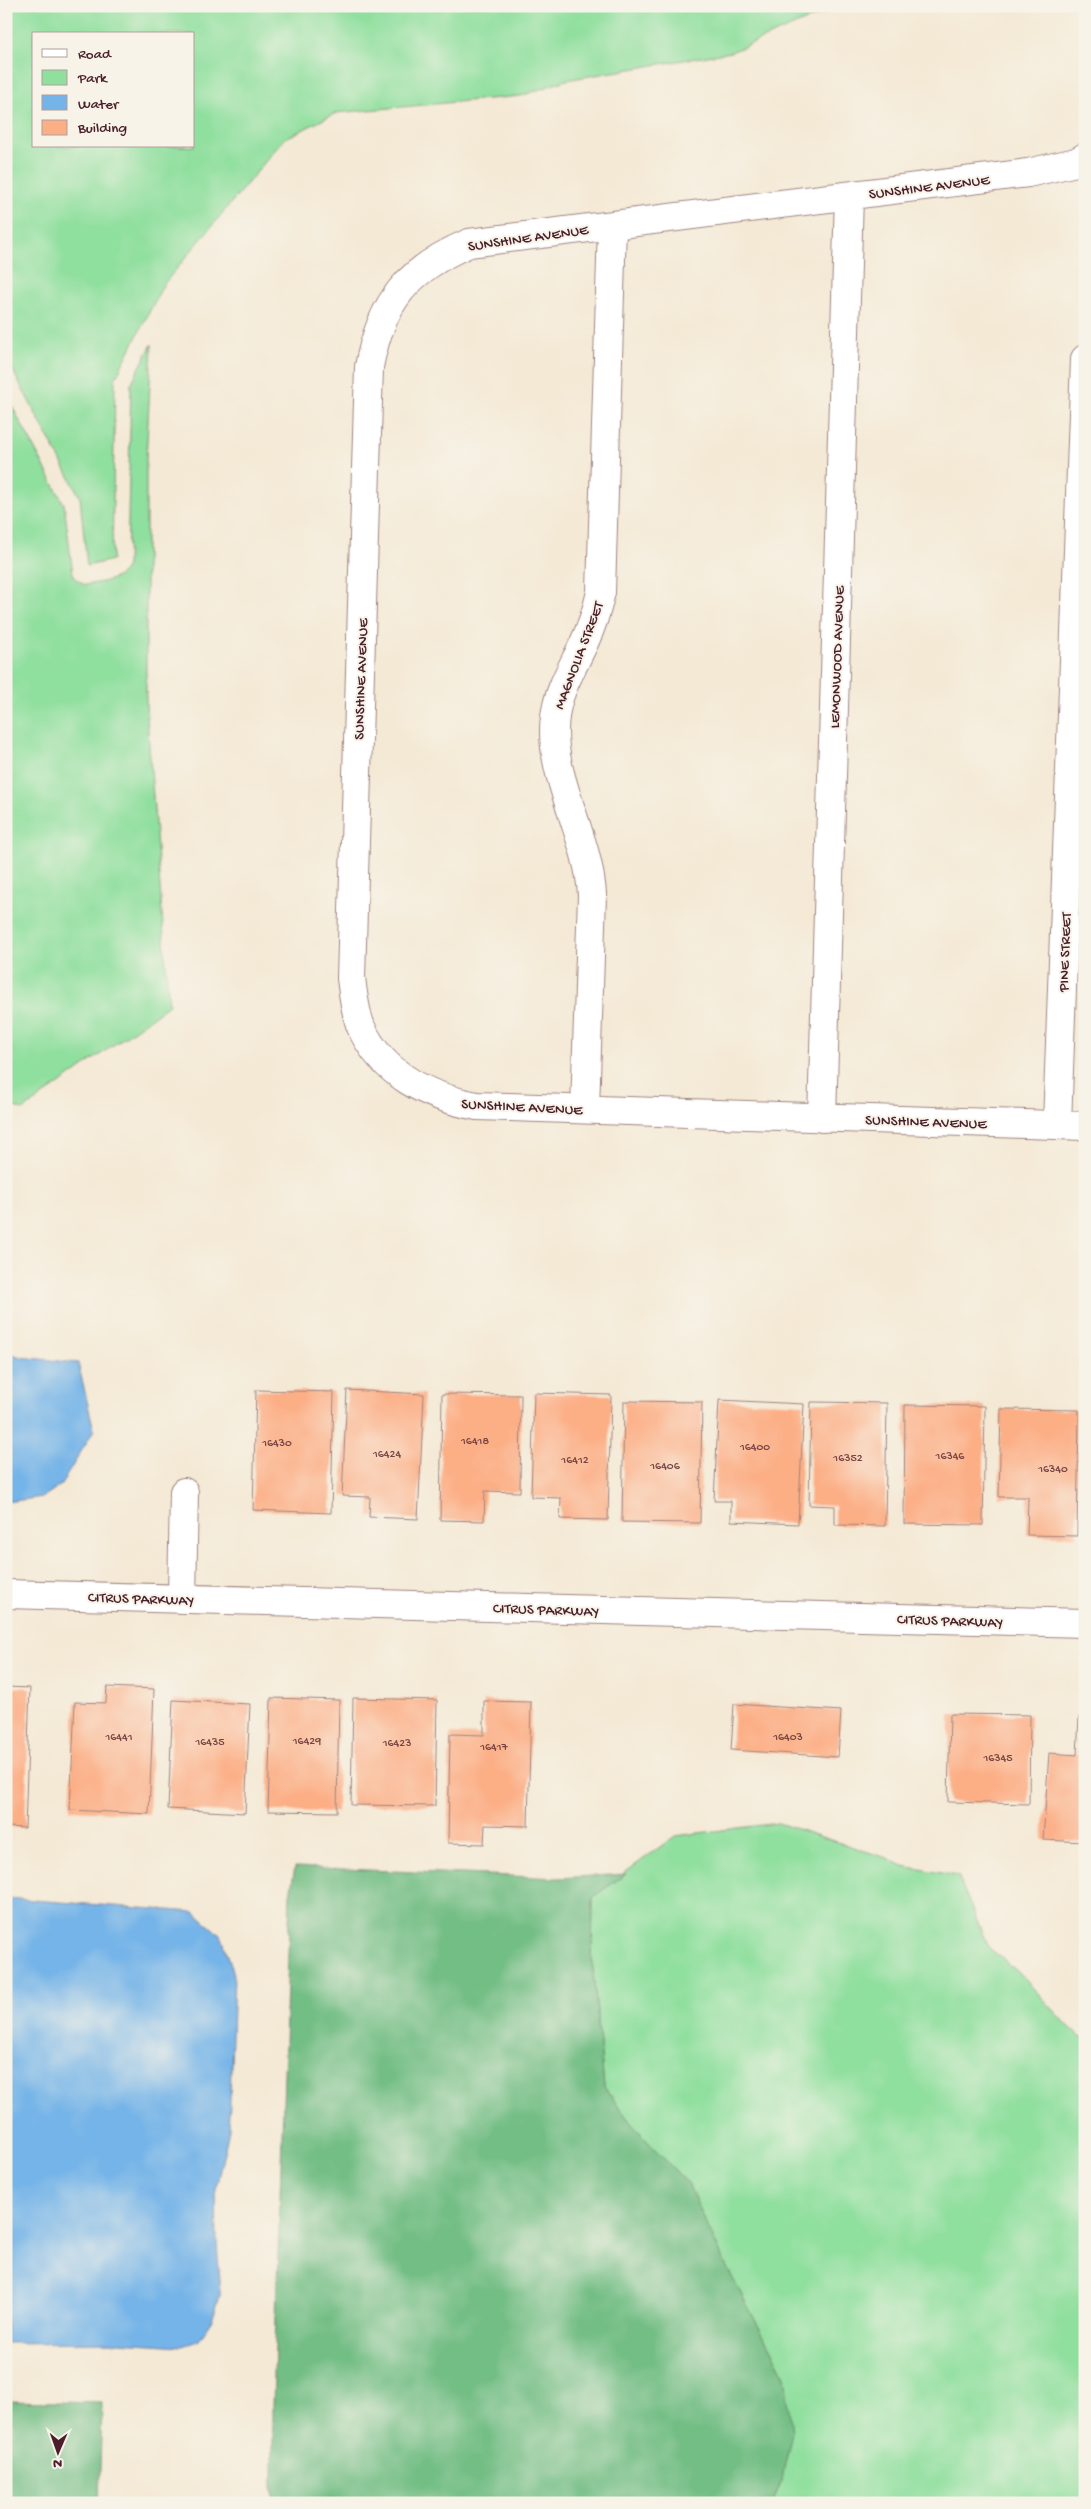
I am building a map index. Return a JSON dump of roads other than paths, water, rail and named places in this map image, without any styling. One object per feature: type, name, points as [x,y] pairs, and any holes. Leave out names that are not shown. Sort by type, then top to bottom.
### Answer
[{"type":"street","name":"SUNSHINE AVENUE","points":[[1082,166],[469,244],[444,254],[424,267],[394,297],[383,316],[374,341],[368,386],[351,978],[361,1026],[374,1049],[388,1066],[429,1093],[451,1101],[477,1106],[1085,1126]]},
{"type":"street","name":"LEMONWOOD AVENUE","points":[[822,1118],[849,196]]},
{"type":"street","name":"MAGNOLIA STREET","points":[[585,1109],[592,895],[591,871],[558,764],[554,718],[559,697],[595,618],[601,592],[612,226]]},
{"type":"street","name":"PINE STREET","points":[[1058,1125],[1080,609],[1085,360]]},
{"type":"street","points":[[182,1599],[184,1492]]},
{"type":"street","name":"CITRUS PARKWAY","points":[[6,1594],[1085,1623]]},
{"type":"water","points":[[6,1352],[21,1357],[78,1363],[94,1430],[61,1485],[43,1497],[6,1502]]},
{"type":"water","points":[[6,1898],[195,1912],[222,1937],[234,1974],[229,2130],[216,2188],[217,2244],[221,2292],[212,2320],[198,2341],[182,2346],[119,2342],[6,2343]]}]
